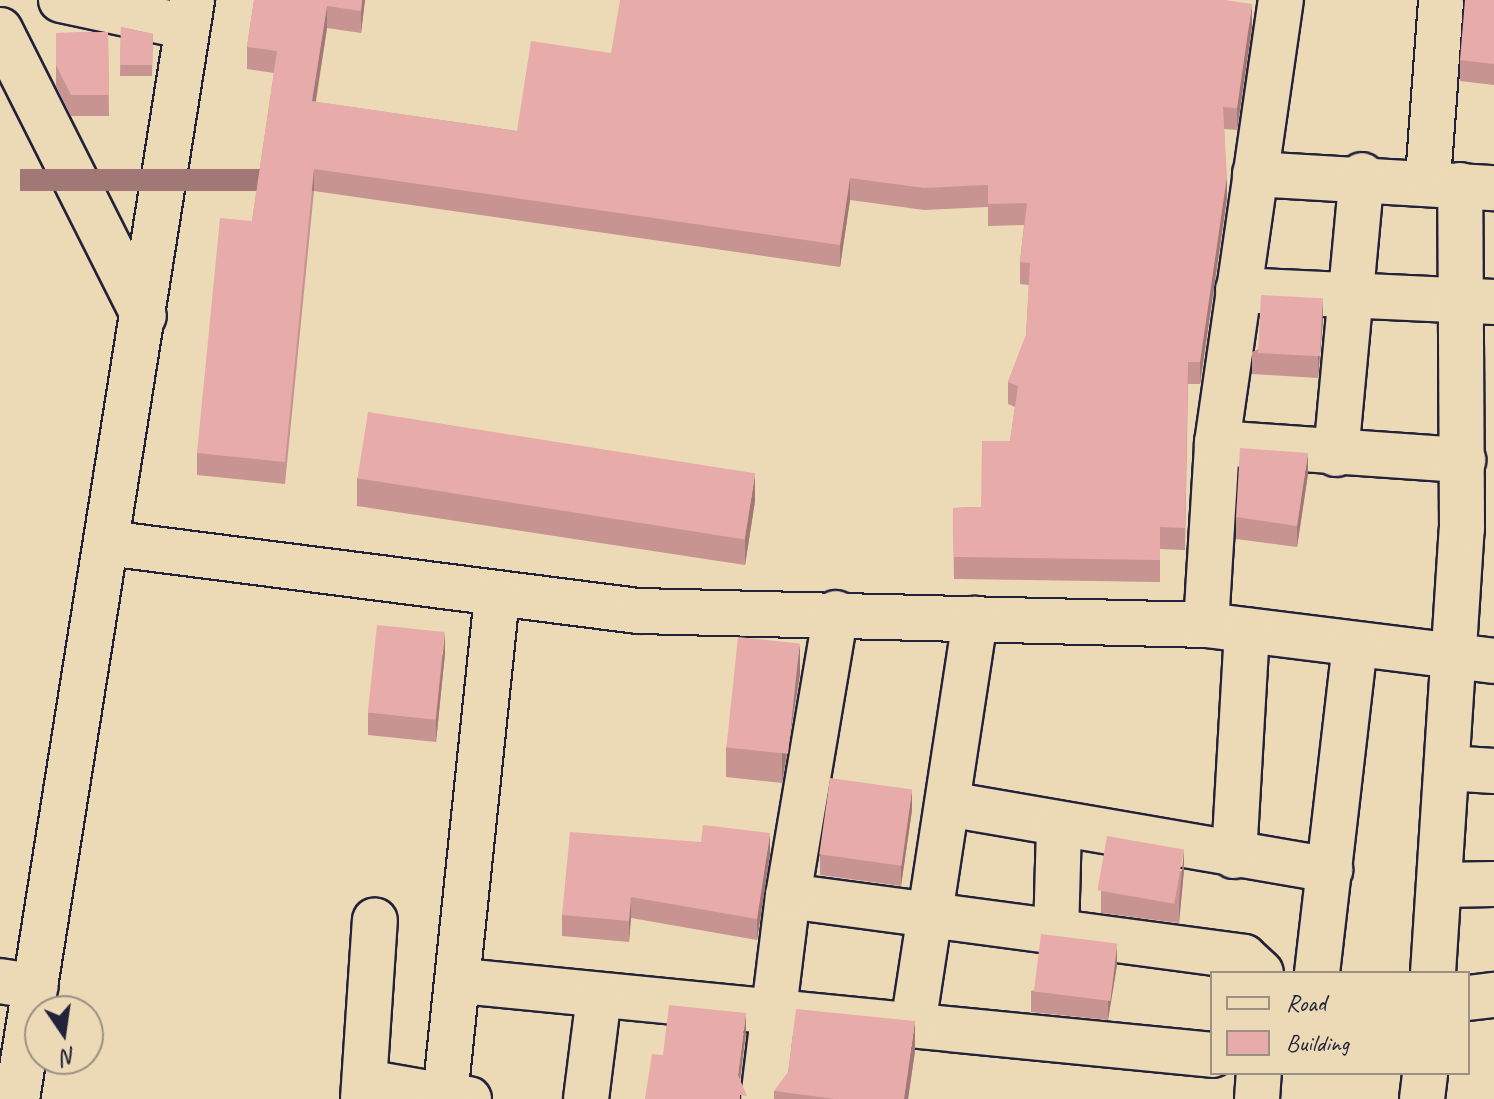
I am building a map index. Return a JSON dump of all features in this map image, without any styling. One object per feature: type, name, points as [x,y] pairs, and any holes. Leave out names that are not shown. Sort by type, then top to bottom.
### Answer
[{"type":"street","points":[[17,1099],[18,984],[107,543],[190,14],[61,0]]},
{"type":"street","points":[[1234,856],[1217,443],[1281,0]]},
{"type":"street","points":[[1433,971],[1447,768],[1474,658],[1473,432],[1477,301],[1441,0]]},
{"type":"street","points":[[0,30],[144,316]]},
{"type":"street","points":[[1255,174],[1362,175],[1461,184]]},
{"type":"street","points":[[1336,454],[1348,296],[1362,175]]},
{"type":"street","points":[[1238,290],[1477,301]]},
{"type":"street","points":[[1217,443],[1336,454],[1473,432]]},
{"type":"street","points":[[107,543],[497,596],[638,611],[836,613],[1226,628],[1474,658]]},
{"type":"street","points":[[375,920],[364,1090],[457,1097],[462,981],[497,596]]},
{"type":"street","points":[[763,1099],[788,896],[836,613]]},
{"type":"street","points":[[913,1025],[975,619]]},
{"type":"street","points":[[1317,971],[1355,645]]},
{"type":"street","points":[[1447,768],[1494,771]]},
{"type":"street","points":[[948,804],[1059,827],[1330,870]]},
{"type":"street","points":[[1056,934],[1059,827]]},
{"type":"street","points":[[1441,885],[1494,884]]},
{"type":"street","points":[[788,896],[1244,957],[1259,971]]},
{"type":"street","points":[[462,981],[599,996],[774,1009],[1210,1055]]},
{"type":"street","points":[[1470,998],[1494,995]]},
{"type":"street","points":[[586,1099],[599,996]]},
{"type":"street","points":[[1257,1099],[1259,1075]]},
{"type":"street","points":[[1422,1099],[1425,1075]]},
{"type":"building","points":[[254,0],[362,0],[361,11],[327,6],[312,101],[517,131],[531,41],[611,53],[620,0],[1225,0],[1252,4],[1237,108],[1223,107],[1227,176],[1200,362],[1188,362],[1185,528],[1160,527],[1160,560],[954,557],[953,508],[981,507],[982,441],[1010,441],[1018,386],[1008,382],[1026,335],[1030,263],[1020,262],[1027,203],[988,204],[988,185],[924,188],[850,178],[840,245],[314,169],[285,462],[197,453],[220,218],[252,221],[277,51],[247,47]]},
{"type":"building","points":[[1465,0],[1494,0],[1494,64],[1460,60]]},
{"type":"building","points":[[121,27],[153,34],[152,65],[120,65]]},
{"type":"building","points":[[108,32],[109,95],[71,95],[56,65],[56,33]]},
{"type":"building","points":[[1261,295],[1323,298],[1320,356],[1258,353]]},
{"type":"building","points":[[368,412],[755,473],[745,539],[358,478]]},
{"type":"building","points":[[1240,448],[1308,453],[1297,526],[1236,517]]},
{"type":"building","points":[[377,625],[445,632],[435,720],[368,713]]},
{"type":"building","points":[[738,637],[800,643],[788,754],[726,747]]},
{"type":"building","points":[[830,778],[912,790],[901,866],[819,854]]},
{"type":"building","points":[[703,825],[770,833],[757,919],[631,897],[629,921],[562,915],[570,832],[701,842]]},
{"type":"building","points":[[1107,836],[1184,850],[1174,904],[1097,890]]},
{"type":"building","points":[[1041,934],[1117,943],[1110,1001],[1034,992]]},
{"type":"building","points":[[669,1005],[746,1013],[738,1075],[747,1096],[740,1095],[740,1099],[645,1099],[652,1054],[663,1055]]},
{"type":"building","points":[[796,1009],[915,1021],[904,1099],[835,1099],[774,1091],[788,1072]]}]
